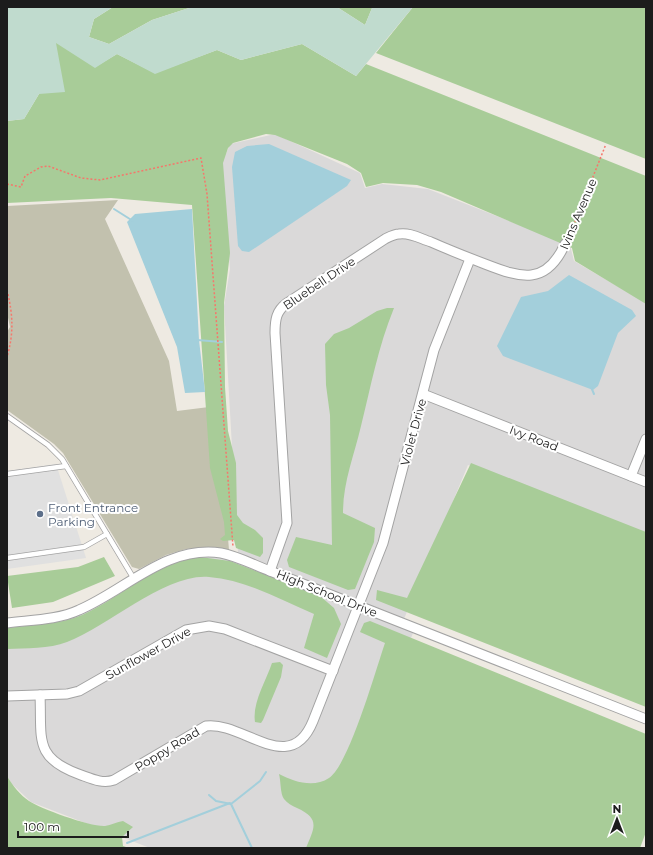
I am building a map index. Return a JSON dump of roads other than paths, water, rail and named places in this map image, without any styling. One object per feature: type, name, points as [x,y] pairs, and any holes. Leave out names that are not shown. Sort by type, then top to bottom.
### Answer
[{"type":"street","name":"Bluebell Drive","points":[[270,571],[287,523],[274,333],[275,321],[280,309],[385,239],[398,234],[416,236],[516,276],[537,274]]},
{"type":"street","name":"Ivins Avenue","points":[[537,274],[552,266],[566,244]]},
{"type":"street","name":"Violet Drive","points":[[358,606],[383,543],[434,350],[470,258]]},
{"type":"street","name":"Ivy Road","points":[[423,394],[646,482]]},
{"type":"street","points":[[630,476],[646,439]]},
{"type":"street","name":"High School Drive","points":[[7,623],[78,611],[170,559],[201,552],[228,555],[646,719]]},
{"type":"street","name":"Poppy Road","points":[[40,695],[42,741],[49,758],[58,765],[90,779],[106,782],[124,774],[206,726],[220,726],[275,746],[294,744],[303,738],[310,728],[358,606]]},
{"type":"street","name":"Sunflower Drive","points":[[7,696],[67,694],[79,691],[182,632],[201,626],[213,626],[229,631],[333,671]]},
{"type":"lane","points":[[7,416],[54,451],[66,466],[134,579]]},
{"type":"lane","points":[[7,474],[66,466]]},
{"type":"lane","points":[[7,558],[84,547],[107,534]]},
{"type":"water","points":[[269,144],[351,180],[347,186],[249,252],[242,251],[238,246],[232,167],[235,152],[247,146]]},
{"type":"water","points":[[192,209],[199,340],[205,392],[185,393],[177,347],[127,222],[135,214]]},
{"type":"water","points":[[569,275],[632,310],[636,316],[618,333],[598,386],[593,390],[503,356],[497,346],[521,297],[548,291]]},
{"type":"waterway","points":[[114,209],[133,221]]},
{"type":"waterway","points":[[197,340],[222,342]]},
{"type":"waterway","points":[[591,387],[594,394]]},
{"type":"waterway","points":[[231,804],[260,781],[266,772]]},
{"type":"waterway","points":[[209,795],[216,801],[231,804],[252,848]]},
{"type":"waterway","points":[[127,843],[230,803]]},
{"type":"place","name":"Front Entrance Parking","points":[[40,514]]}]
